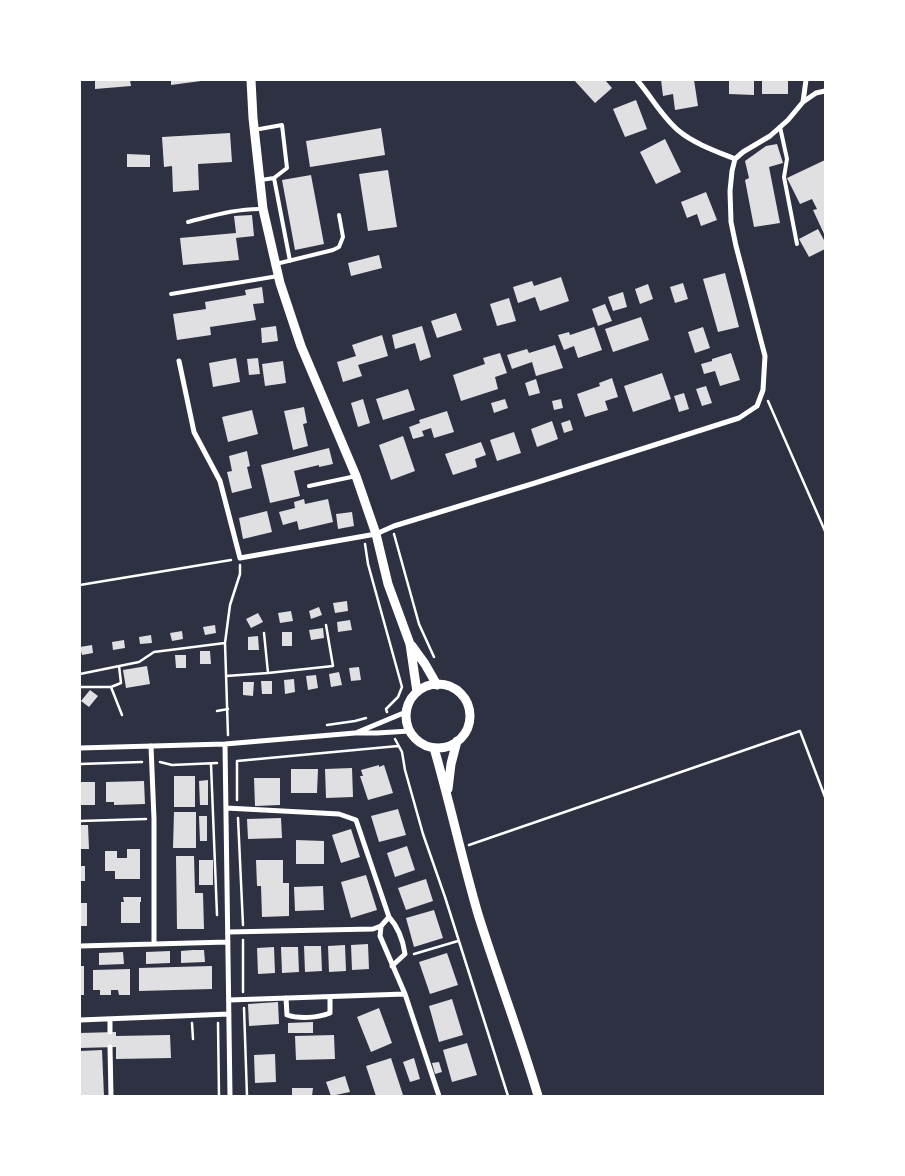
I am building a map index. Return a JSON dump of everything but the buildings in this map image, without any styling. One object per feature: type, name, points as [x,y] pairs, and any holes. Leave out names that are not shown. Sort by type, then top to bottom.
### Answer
[{"type":"street","points":[[251,80],[262,209],[278,276],[301,346],[356,476],[376,534],[388,584],[410,644],[418,692]]},
{"type":"street","points":[[637,80],[658,108],[680,132],[704,146],[735,159]]},
{"type":"street","points":[[803,102],[806,80]]},
{"type":"street","points":[[179,361],[194,432],[220,481],[240,558],[376,534],[394,526],[739,418],[757,406],[763,390],[765,356],[731,222],[730,191],[735,159],[770,136],[803,102],[816,93],[825,91]]},
{"type":"street","points":[[410,644],[425,664],[436,685]]},
{"type":"street","points":[[447,794],[451,764],[457,742],[468,728],[470,714],[461,695],[448,686],[436,685],[418,692],[408,704],[406,712],[406,720],[410,731],[417,740],[424,745],[434,748],[447,747],[457,742]]},
{"type":"street","points":[[355,733],[406,712]]},
{"type":"street","points":[[80,748],[225,744],[355,733],[410,731]]},
{"type":"street","points":[[225,744],[230,1096]]},
{"type":"street","points":[[151,746],[154,819],[154,944]]},
{"type":"street","points":[[434,748],[479,917],[526,1054],[538,1096]]},
{"type":"street","points":[[226,808],[339,814],[356,820],[389,917],[396,925],[403,943],[405,954],[403,958],[392,966]]},
{"type":"street","points":[[228,932],[373,929],[381,926],[389,917]]},
{"type":"street","points":[[381,926],[380,936],[406,994],[439,1096]]},
{"type":"street","points":[[80,946],[228,942]]},
{"type":"street","points":[[229,1000],[406,994]]},
{"type":"street","points":[[286,998],[287,1015],[292,1017],[322,1017],[330,1013],[330,997]]},
{"type":"street","points":[[80,1020],[229,1014]]},
{"type":"street","points":[[110,1020],[110,1032]]},
{"type":"street","points":[[110,1048],[111,1096]]},
{"type":"lane","points":[[254,130],[282,125],[287,168],[274,178],[259,180]]},
{"type":"lane","points":[[780,127],[787,159],[784,177],[797,244]]},
{"type":"lane","points":[[274,178],[290,261]]},
{"type":"lane","points":[[188,222],[218,214],[262,209]]},
{"type":"lane","points":[[276,264],[339,247],[343,237],[339,215]]},
{"type":"lane","points":[[171,294],[278,276]]},
{"type":"lane","points":[[309,486],[356,476]]},
{"type":"path","points":[[763,390],[825,530]]},
{"type":"path","points":[[394,526],[395,538],[410,593]]},
{"type":"path","points":[[364,537],[368,564],[402,687],[398,697],[382,712]]},
{"type":"path","points":[[80,585],[240,558],[240,574],[230,605],[225,643],[228,736],[237,735]]},
{"type":"path","points":[[226,676],[333,666],[326,625]]},
{"type":"path","points":[[264,633],[268,673]]},
{"type":"path","points":[[80,674],[100,672],[139,662],[154,652],[225,643]]},
{"type":"path","points":[[80,687],[111,687],[121,683],[119,666]]},
{"type":"path","points":[[111,687],[122,715]]},
{"type":"path","points":[[217,711],[228,709]]},
{"type":"path","points":[[386,709],[389,719]]},
{"type":"path","points":[[319,726],[355,721],[373,715]]},
{"type":"path","points":[[460,848],[800,731],[825,797]]},
{"type":"path","points":[[393,732],[402,752],[405,770],[423,834],[508,1096]]},
{"type":"path","points":[[378,740],[379,749]]},
{"type":"path","points":[[80,764],[152,762],[172,765],[211,764],[398,746]]},
{"type":"path","points":[[211,764],[218,923]]},
{"type":"path","points":[[80,821],[154,819]]},
{"type":"path","points":[[403,958],[458,941]]},
{"type":"path","points":[[219,1096],[218,1020],[220,1015]]},
{"type":"path","points":[[192,1016],[192,1039]]}]
